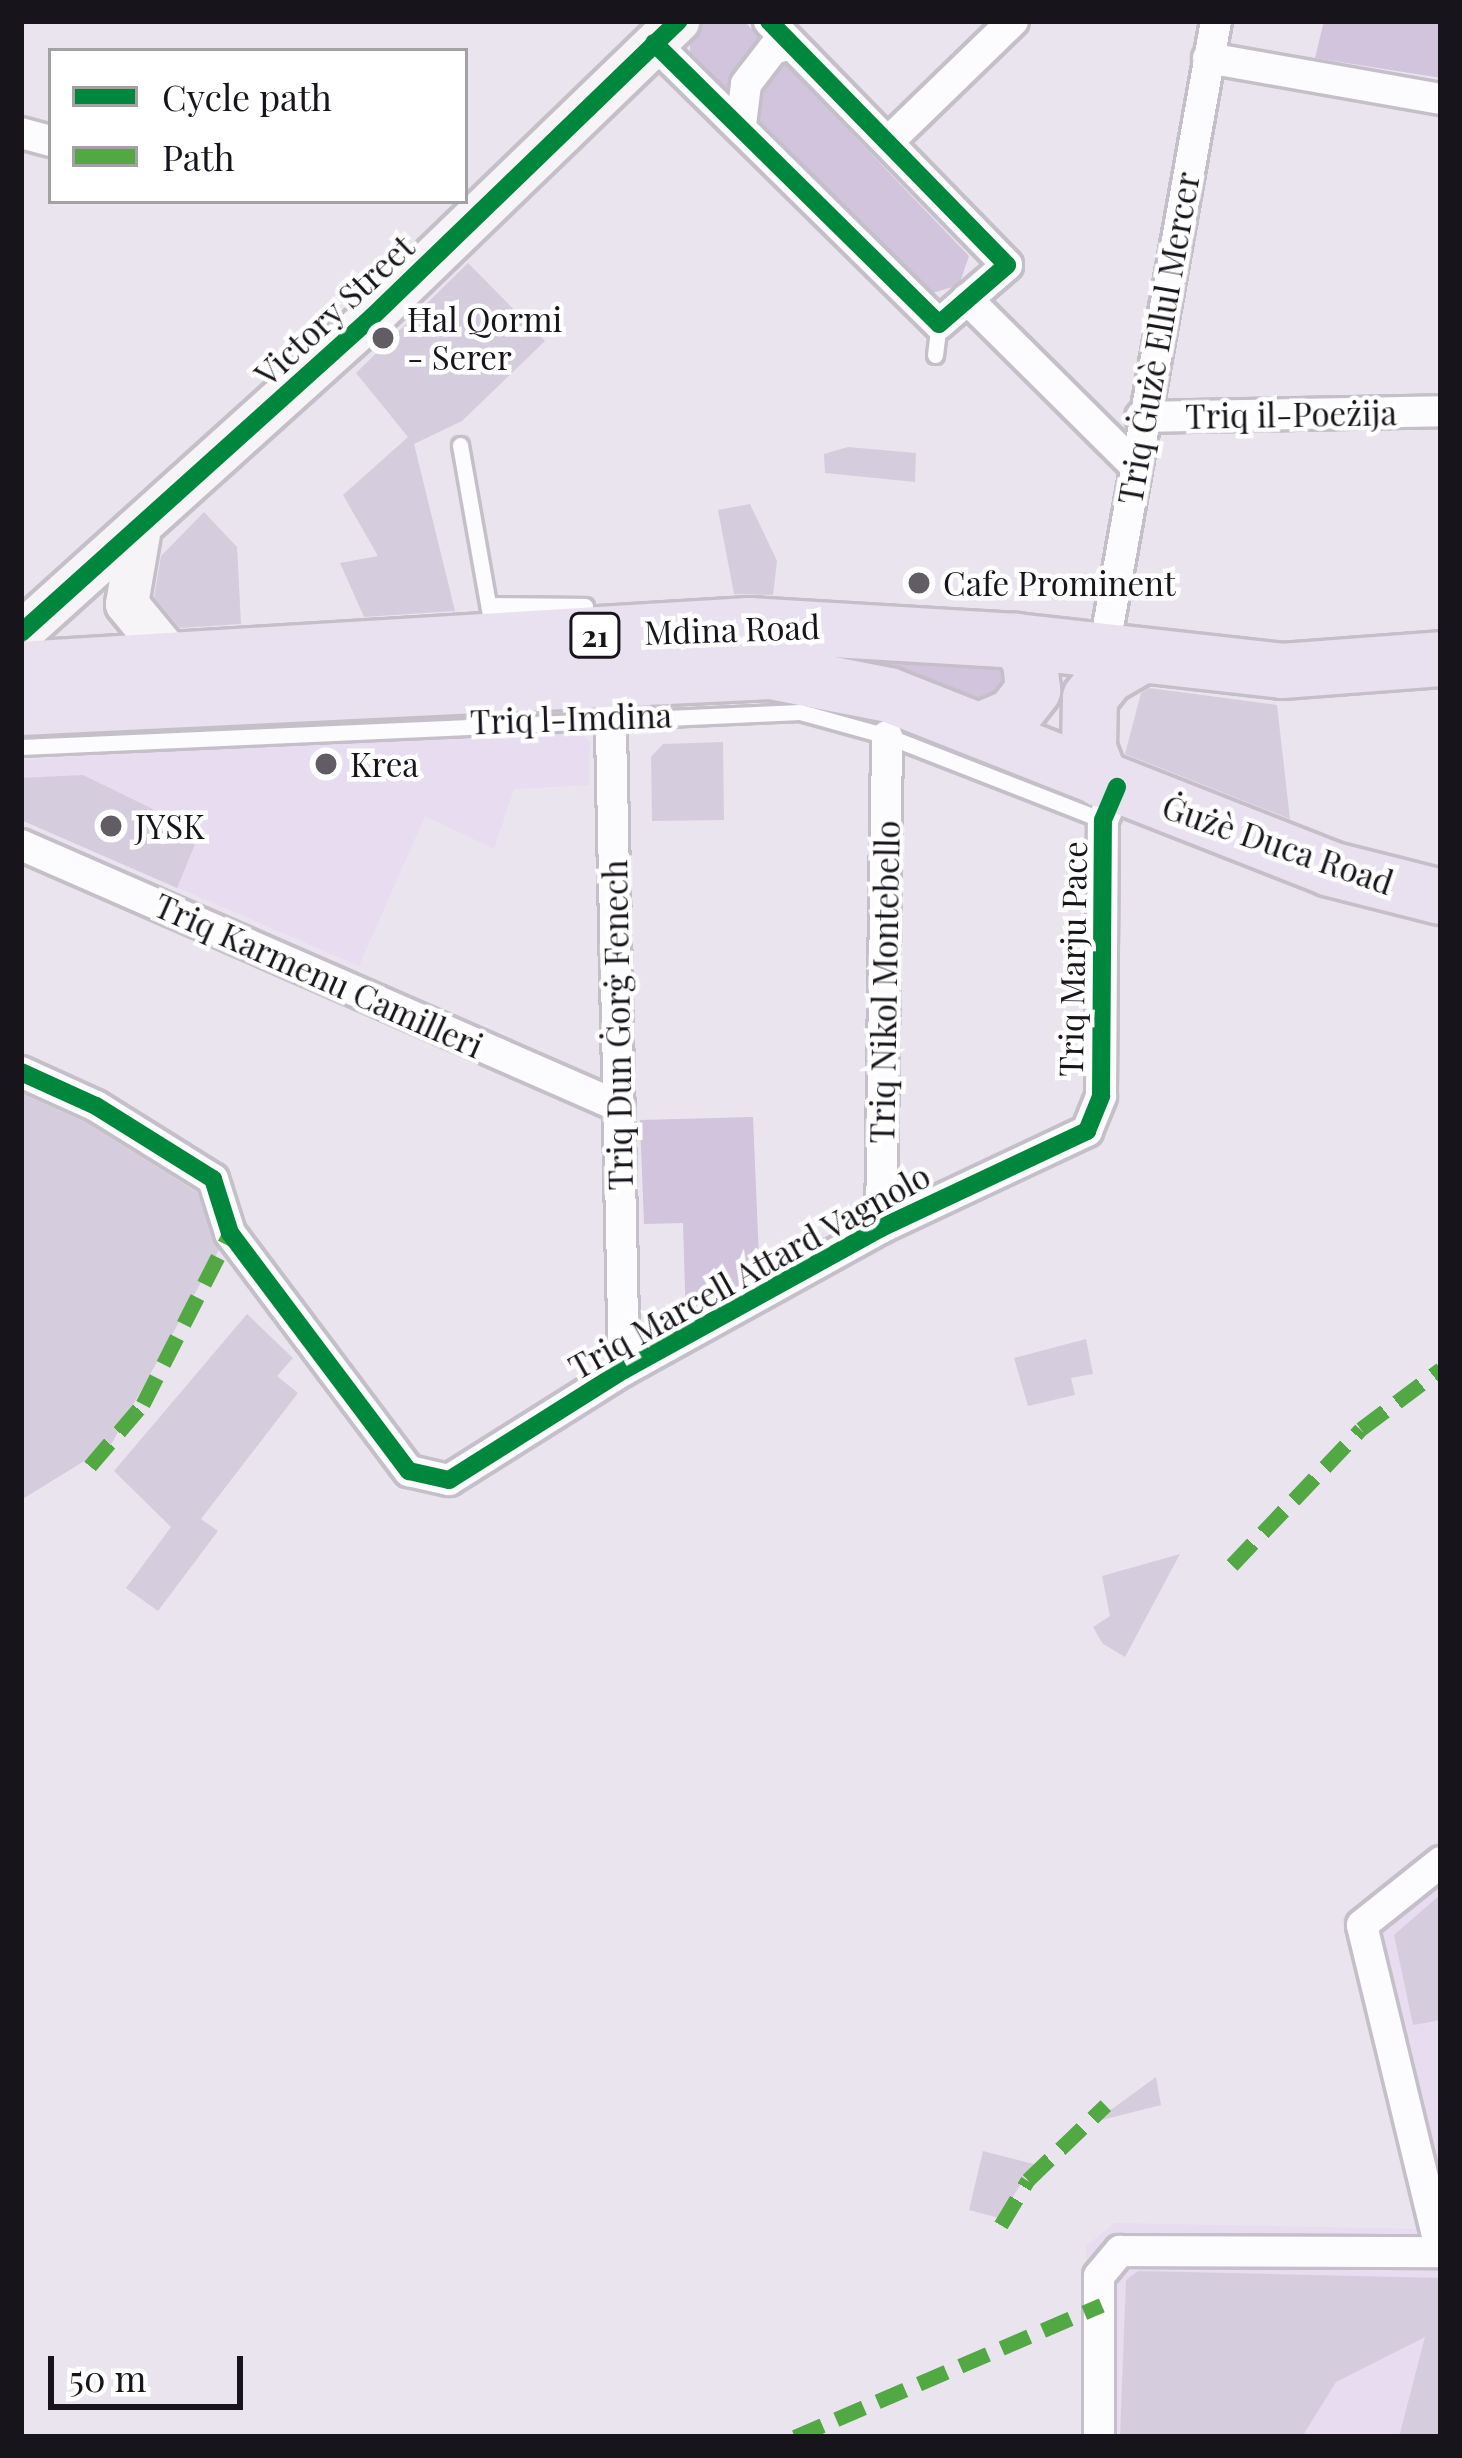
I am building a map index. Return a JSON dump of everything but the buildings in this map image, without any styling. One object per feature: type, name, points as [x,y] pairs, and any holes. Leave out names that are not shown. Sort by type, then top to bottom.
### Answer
[{"type":"highway","name":"Mdina Road","points":[[21,669],[174,661],[493,623],[749,625],[1016,640],[1121,656],[1282,671],[1441,659]]},
{"type":"highway","points":[[984,728],[1013,716],[1033,690],[1030,660],[1016,640]]},
{"type":"highway","points":[[1107,796],[1089,749],[1090,698],[1121,656]]},
{"type":"highway","name":"Mdina Road","points":[[21,708],[611,697],[771,672],[889,695],[984,728]]},
{"type":"highway","name":"Ġużè Duca Road","points":[[984,728],[1107,796],[1330,869],[1441,897]]},
{"type":"street","points":[[887,142],[1013,21]]},
{"type":"street","name":"Triq Ġużè Ellul Mercer","points":[[1121,656],[1134,465],[1216,21]]},
{"type":"street","points":[[667,32],[741,125],[937,339],[967,299],[1007,265],[780,33],[746,84],[741,125]]},
{"type":"street","name":"Victory Street","points":[[21,633],[139,534],[667,32]]},
{"type":"street","points":[[1208,58],[1441,100]]},
{"type":"street","points":[[967,299],[1134,465]]},
{"type":"street","name":"Triq il-Poeżija","points":[[1142,417],[1441,411]]},
{"type":"street","points":[[139,534],[127,604],[174,661]]},
{"type":"street","name":"Triq Dun Ġorġ Fenech","points":[[611,697],[624,1370]]},
{"type":"street","name":"Triq Nikol Montebello","points":[[881,1228],[887,736]]},
{"type":"street","name":"Triq Marju Pace","points":[[1088,1131],[1101,1096],[1107,796]]},
{"type":"street","name":"Triq Karmenu Camilleri","points":[[21,845],[618,1106]]},
{"type":"street","name":"Triq Marcell Attard Vagnolo","points":[[21,1072],[96,1106],[213,1179],[230,1233],[409,1471],[448,1480],[624,1370],[881,1228],[1088,1131]]},
{"type":"street","points":[[1099,2437],[1099,2276],[1120,2251],[1441,2252],[1362,1925],[1441,1862]]},
{"type":"lane","points":[[460,445],[493,623],[585,605]]},
{"type":"lane","name":"Triq l-Imdina","points":[[21,747],[611,697],[800,712],[1107,796]]},
{"type":"shaded area","points":[[701,21],[744,21],[969,256],[959,285],[929,294],[690,56],[690,32]]},
{"type":"shaded area","points":[[1324,21],[1441,21],[1441,78],[1315,58]]},
{"type":"shaded area","points":[[689,643],[1002,661],[1013,680],[1008,700],[976,706],[895,674]]},
{"type":"shaded area","points":[[574,726],[590,742],[589,785],[514,789],[494,849],[425,816],[359,966],[21,820],[21,760]]},
{"type":"shaded area","points":[[753,1117],[760,1283],[686,1323],[683,1223],[644,1224],[640,1120]]},
{"type":"shaded area","points":[[1441,1838],[1441,2437],[1083,2437],[1086,2246],[1115,2223],[1417,2229],[1341,1919]]},
{"type":"marked path","points":[[90,1466],[143,1404],[230,1233]]},
{"type":"marked path","points":[[1232,1565],[1361,1429],[1441,1369]]},
{"type":"marked path","points":[[1001,2225],[1028,2180],[1106,2105]]},
{"type":"marked path","points":[[795,2437],[1102,2305]]},
{"type":"cycle path","points":[[21,633],[372,317],[679,21]]},
{"type":"cycle path","points":[[654,43],[939,324],[1007,265],[769,21]]},
{"type":"cycle path","points":[[21,1072],[96,1106],[213,1179],[230,1233],[409,1471],[449,1480],[624,1370],[881,1228],[1087,1131],[1101,1096],[1103,820],[1117,787]]},
{"type":"place","name":"Ħal Qormi - Serer","points":[[383,338]]},
{"type":"place","name":"Cafe Prominent","points":[[919,583]]},
{"type":"place","name":"Krea","points":[[326,764]]},
{"type":"place","name":"JYSK","points":[[111,826]]}]
